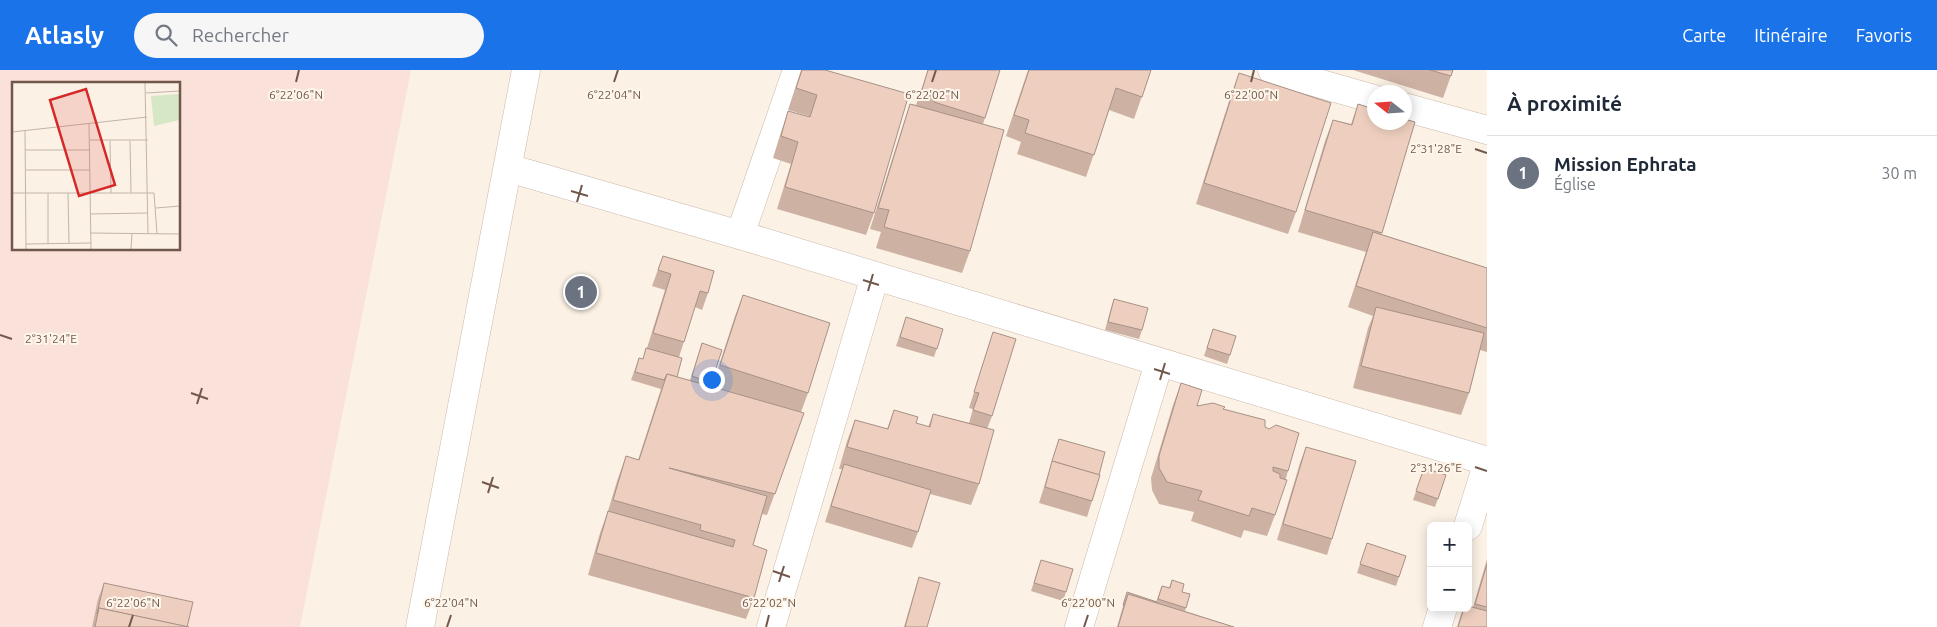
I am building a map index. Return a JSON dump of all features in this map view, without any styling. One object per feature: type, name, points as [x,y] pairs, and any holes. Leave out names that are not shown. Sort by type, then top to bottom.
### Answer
[{"type":"street","points":[[420,627],[526,70]]},
{"type":"street","points":[[740,235],[797,70]]},
{"type":"street","points":[[1272,70],[1367,97]]},
{"type":"street","points":[[1412,109],[1487,130]]},
{"type":"street","points":[[508,168],[740,235],[1487,463],[1469,522]]},
{"type":"street","points":[[771,627],[875,276]]},
{"type":"street","points":[[1079,627],[1160,363]]},
{"type":"street","points":[[1438,627],[1442,612]]},
{"type":"shaded area","points":[[0,70],[411,70],[300,627],[0,627]]},
{"type":"building","points":[[802,70],[825,70],[909,94],[874,213],[785,187],[798,142],[781,136],[788,111],[810,117],[817,95],[796,88]]},
{"type":"building","points":[[928,70],[1000,70],[985,118],[934,102],[936,97],[921,93]]},
{"type":"building","points":[[1029,70],[1151,70],[1142,97],[1116,88],[1094,155],[1025,133],[1029,120],[1014,115]]},
{"type":"building","points":[[1430,70],[1453,70],[1451,76]]},
{"type":"building","points":[[1239,73],[1331,103],[1296,212],[1204,183]]},
{"type":"building","points":[[910,104],[1004,130],[970,251],[884,227],[889,210],[878,208]]},
{"type":"building","points":[[1358,104],[1367,107],[1367,130],[1412,130],[1412,121],[1415,122],[1382,233],[1305,210],[1333,120],[1352,125]]},
{"type":"building","points":[[1373,232],[1487,268],[1487,328],[1356,286]]},
{"type":"building","points":[[663,256],[714,271],[708,293],[700,291],[684,342],[653,333],[671,274],[658,270]]},
{"type":"building","points":[[743,295],[830,323],[808,393],[720,365]]},
{"type":"building","points":[[1114,299],[1148,308],[1142,330],[1108,322]]},
{"type":"building","points":[[1376,307],[1484,333],[1469,393],[1361,366]]},
{"type":"building","points":[[906,317],[943,329],[937,349],[900,337]]},
{"type":"building","points":[[1213,329],[1236,336],[1230,355],[1207,348]]},
{"type":"building","points":[[993,332],[1016,339],[992,416],[973,410],[979,393],[974,392]]},
{"type":"building","points":[[702,343],[722,350],[711,383],[692,376]]},
{"type":"building","points":[[646,348],[682,358],[677,377],[667,374],[664,380],[635,372],[639,358],[643,359]]},
{"type":"building","points":[[667,374],[804,413],[775,494],[669,468],[767,496],[753,545],[767,550],[754,598],[596,553],[608,511],[733,547],[735,540],[700,530],[701,525],[613,500],[626,456],[639,460]]},
{"type":"building","points":[[1181,383],[1202,390],[1197,406],[1213,403],[1225,407],[1223,409],[1265,420],[1265,427],[1269,429],[1276,425],[1299,433],[1288,471],[1273,467],[1273,471],[1280,474],[1280,478],[1287,480],[1275,515],[1252,508],[1249,516],[1198,500],[1202,491],[1167,482],[1159,468],[1159,456]]},
{"type":"building","points":[[894,410],[918,417],[916,423],[930,427],[933,414],[994,430],[979,484],[847,447],[855,420],[888,429]]},
{"type":"building","points":[[1059,439],[1105,452],[1099,475],[1052,461]]},
{"type":"building","points":[[1306,447],[1356,461],[1332,539],[1283,524]]},
{"type":"building","points":[[1052,461],[1100,475],[1092,501],[1045,487]]},
{"type":"building","points":[[844,464],[931,490],[918,532],[831,506]]},
{"type":"building","points":[[1424,468],[1446,475],[1438,499],[1416,491]]},
{"type":"building","points":[[1367,543],[1406,556],[1399,577],[1360,564]]},
{"type":"building","points":[[1041,560],[1073,569],[1066,592],[1034,583]]},
{"type":"building","points":[[1487,564],[1487,607],[1475,604]]},
{"type":"building","points":[[919,577],[940,583],[927,627],[905,627]]},
{"type":"building","points":[[1172,580],[1184,584],[1182,592],[1190,594],[1186,608],[1158,599],[1162,586],[1170,588]]},
{"type":"building","points":[[104,583],[193,602],[187,627],[99,608],[97,614]]},
{"type":"building","points":[[1127,592],[1157,603],[1128,594],[1124,606]]},
{"type":"building","points":[[1128,594],[1234,627],[1118,627]]},
{"type":"building","points":[[1472,607],[1487,611],[1487,627],[1458,627],[1463,612],[1472,612]]},
{"type":"building","points":[[99,608],[189,627],[95,627]]},
{"type":"place","name":"Mission Ephrata","points":[[581,292]]}]
